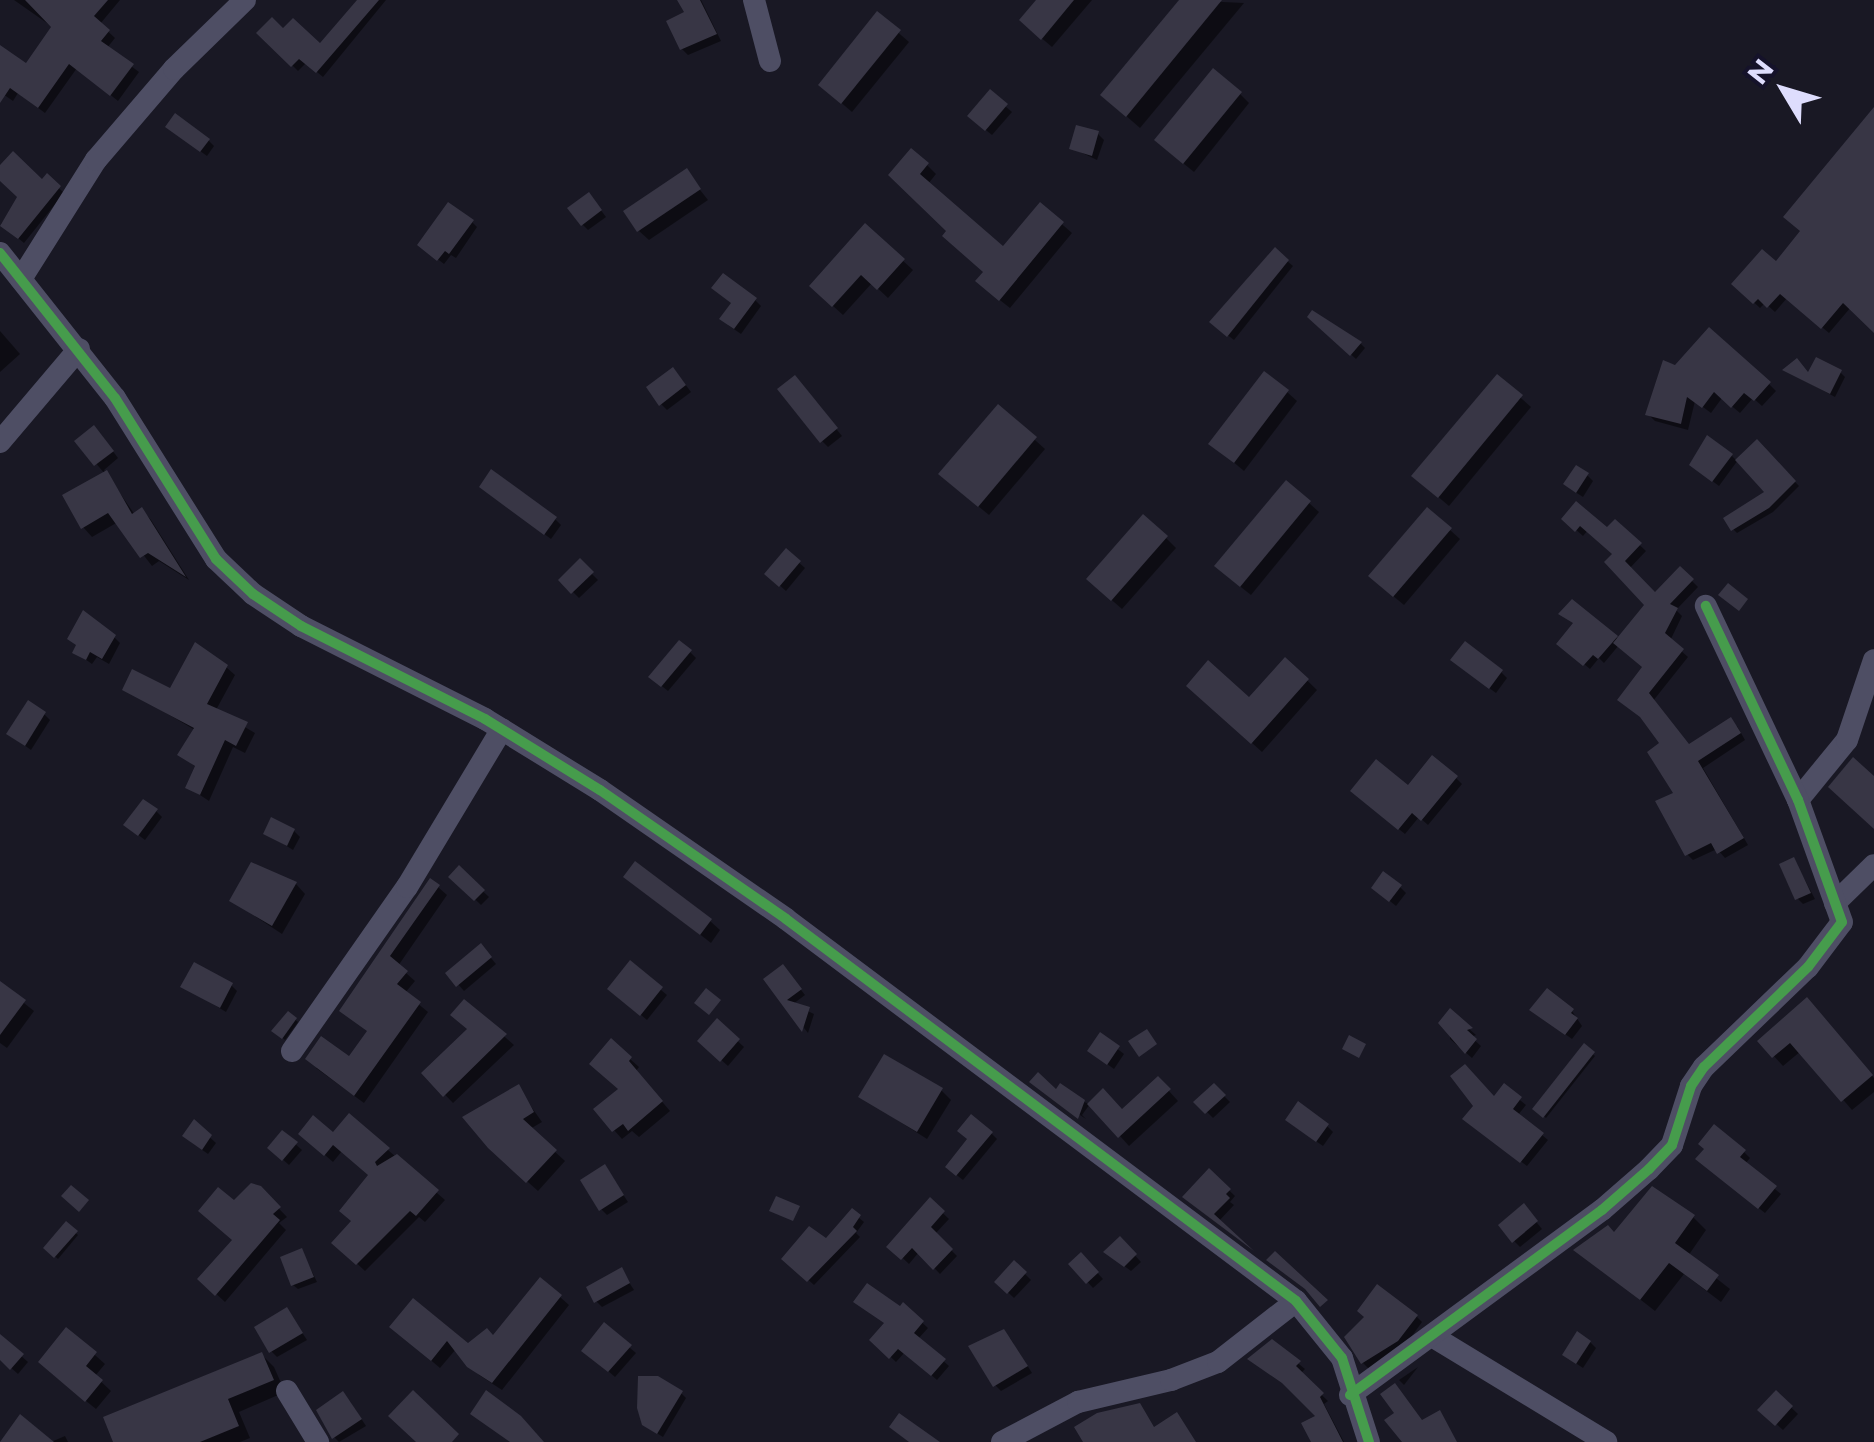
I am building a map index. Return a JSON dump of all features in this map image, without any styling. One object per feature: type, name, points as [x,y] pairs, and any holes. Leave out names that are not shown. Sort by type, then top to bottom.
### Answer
[{"type":"street","points":[[21,278],[96,160],[174,69],[245,0]]},
{"type":"street","points":[[754,0],[770,61]]},
{"type":"street","points":[[0,253],[115,398],[216,559],[253,594],[301,626],[502,729],[600,790],[786,919],[1296,1302],[1342,1358],[1350,1395],[1369,1442]]},
{"type":"street","points":[[0,442],[79,349]]},
{"type":"street","points":[[1350,1395],[1602,1210],[1672,1144],[1691,1086],[1704,1067],[1829,944],[1842,922],[1798,800],[1706,606]]},
{"type":"street","points":[[1798,800],[1848,740],[1874,660]]},
{"type":"street","points":[[292,1051],[407,887],[502,729]]},
{"type":"street","points":[[1835,903],[1858,876],[1874,865]]},
{"type":"street","points":[[1002,1442],[1078,1402],[1171,1380],[1218,1362],[1296,1302]]},
{"type":"street","points":[[1432,1336],[1606,1442]]},
{"type":"street","points":[[288,1391],[318,1442]]},
{"type":"building","points":[[25,0],[108,0],[94,16],[110,30],[101,41],[134,64],[110,96],[69,64],[38,108],[10,88],[0,103],[0,45],[26,63],[51,27]]},
{"type":"building","points":[[357,0],[379,0],[316,73],[299,59],[291,67],[256,33],[272,17],[283,28],[293,18],[320,43]]},
{"type":"building","points":[[677,0],[700,0],[717,34],[680,50],[666,21],[684,12]]},
{"type":"building","points":[[1036,0],[1074,0],[1041,40],[1019,20]]},
{"type":"building","points":[[1179,0],[1222,0],[1126,117],[1100,95]]},
{"type":"building","points":[[877,11],[901,30],[841,104],[818,85]]},
{"type":"building","points":[[1213,68],[1242,92],[1183,164],[1154,140]]},
{"type":"building","points":[[990,89],[1008,104],[985,131],[967,116]]},
{"type":"building","points":[[1874,107],[1874,333],[1843,303],[1821,329],[1780,294],[1767,308],[1758,299],[1753,304],[1731,284],[1762,249],[1776,261],[1800,231],[1783,217]]},
{"type":"building","points":[[175,113],[210,139],[200,152],[165,127]]},
{"type":"building","points":[[1076,125],[1099,131],[1092,156],[1069,149]]},
{"type":"building","points":[[911,148],[929,163],[920,174],[1003,246],[1040,202],[1064,222],[999,301],[975,281],[983,272],[942,236],[946,231],[888,175]]},
{"type":"building","points":[[13,151],[42,179],[47,173],[61,186],[18,239],[0,226],[17,197],[0,181],[0,165]]},
{"type":"building","points":[[687,168],[701,189],[637,232],[623,211]]},
{"type":"building","points":[[589,192],[602,210],[581,226],[567,208]]},
{"type":"building","points":[[448,202],[474,220],[449,254],[445,251],[437,261],[417,245]]},
{"type":"building","points":[[865,223],[905,259],[877,290],[861,275],[832,307],[809,286]]},
{"type":"building","points":[[1275,247],[1289,260],[1227,337],[1209,322]]},
{"type":"building","points":[[723,273],[757,298],[734,329],[719,319],[731,303],[711,288]]},
{"type":"building","points":[[1312,310],[1362,342],[1350,356],[1307,317]]},
{"type":"building","points":[[1709,327],[1771,382],[1754,401],[1744,393],[1731,408],[1714,392],[1702,408],[1687,397],[1681,424],[1645,415],[1663,360],[1675,365]]},
{"type":"building","points":[[1816,357],[1842,370],[1830,394],[1782,370],[1797,358],[1808,372]]},
{"type":"building","points":[[673,367],[686,385],[659,406],[646,387]]},
{"type":"building","points":[[1264,371],[1289,390],[1234,463],[1208,444]]},
{"type":"building","points":[[1497,374],[1523,395],[1438,498],[1411,476]]},
{"type":"building","points":[[795,375],[838,428],[820,443],[777,389]]},
{"type":"building","points":[[998,404],[1037,437],[978,507],[938,474]]},
{"type":"building","points":[[94,425],[114,451],[94,466],[74,441]]},
{"type":"building","points":[[1707,435],[1733,454],[1712,482],[1689,465]]},
{"type":"building","points":[[1757,439],[1796,481],[1769,508],[1731,531],[1723,518],[1764,492],[1735,460]]},
{"type":"building","points":[[1576,465],[1589,473],[1576,493],[1563,484]]},
{"type":"building","points":[[491,469],[557,517],[544,535],[479,487]]},
{"type":"building","points":[[107,470],[132,514],[142,507],[186,577],[148,553],[140,558],[108,513],[81,529],[62,495]]},
{"type":"building","points":[[1286,480],[1311,501],[1240,587],[1214,566]]},
{"type":"building","points":[[1576,501],[1607,527],[1615,519],[1642,543],[1625,561],[1655,592],[1680,566],[1694,579],[1670,604],[1678,608],[1665,633],[1684,649],[1649,693],[1689,744],[1731,717],[1741,733],[1698,761],[1744,838],[1717,854],[1711,843],[1685,856],[1655,801],[1673,793],[1647,752],[1659,743],[1640,717],[1617,700],[1642,667],[1613,643],[1644,605],[1604,562],[1612,554],[1580,526],[1575,532],[1561,519]]},
{"type":"building","points":[[1427,507],[1452,528],[1393,597],[1368,576]]},
{"type":"building","points":[[1143,514],[1168,536],[1111,601],[1086,579]]},
{"type":"building","points":[[786,548],[801,561],[779,587],[764,574]]},
{"type":"building","points":[[580,558],[594,572],[571,594],[558,580]]},
{"type":"building","points":[[1728,583],[1748,599],[1739,611],[1718,595]]},
{"type":"building","points":[[1572,599],[1618,636],[1598,659],[1593,655],[1583,666],[1556,644],[1573,623],[1558,614]]},
{"type":"building","points":[[83,610],[116,635],[102,659],[90,652],[86,660],[72,653],[76,645],[67,639]]},
{"type":"building","points":[[679,640],[692,650],[661,687],[648,677]]},
{"type":"building","points":[[1465,641],[1503,670],[1489,689],[1450,660]]},
{"type":"building","points":[[195,642],[228,665],[207,704],[248,722],[236,746],[225,740],[200,795],[185,788],[195,766],[177,755],[194,728],[122,690],[132,669],[170,688]]},
{"type":"building","points":[[1285,657],[1309,679],[1251,744],[1186,686],[1208,660],[1249,697]]},
{"type":"building","points":[[28,700],[46,712],[25,746],[6,734]]},
{"type":"building","points":[[1432,755],[1458,776],[1421,821],[1412,813],[1398,830],[1350,791],[1376,759],[1408,785]]},
{"type":"building","points":[[1853,757],[1874,776],[1874,829],[1828,787]]},
{"type":"building","points":[[143,799],[158,809],[138,836],[123,825]]},
{"type":"building","points":[[271,817],[295,829],[287,846],[263,834]]},
{"type":"building","points":[[1794,857],[1811,893],[1795,900],[1779,864]]},
{"type":"building","points":[[635,861],[712,919],[700,935],[623,877]]},
{"type":"building","points":[[251,862],[297,882],[272,926],[229,901]]},
{"type":"building","points":[[459,865],[485,890],[474,901],[448,877]]},
{"type":"building","points":[[1383,871],[1402,885],[1389,902],[1371,888]]},
{"type":"building","points":[[430,878],[440,885],[390,956],[408,971],[397,984],[421,1002],[354,1096],[305,1059],[321,1036],[349,1056],[367,1031],[339,1011]]},
{"type":"building","points":[[481,943],[492,957],[456,987],[445,973]]},
{"type":"building","points":[[630,960],[663,987],[640,1016],[607,989]]},
{"type":"building","points":[[194,962],[233,983],[220,1008],[180,987]]},
{"type":"building","points":[[783,964],[802,989],[787,1000],[810,1007],[802,1032],[763,979]]},
{"type":"building","points":[[0,981],[26,1000],[0,1035]]},
{"type":"building","points":[[706,988],[721,1000],[709,1015],[694,1003]]},
{"type":"building","points":[[1547,988],[1574,1009],[1571,1013],[1578,1018],[1565,1035],[1529,1010]]},
{"type":"building","points":[[1807,997],[1873,1075],[1841,1102],[1790,1043],[1772,1058],[1757,1041]]},
{"type":"building","points":[[464,999],[507,1034],[443,1097],[421,1073],[467,1029],[450,1015]]},
{"type":"building","points":[[1450,1008],[1473,1028],[1467,1030],[1477,1039],[1465,1054],[1438,1023]]},
{"type":"building","points":[[288,1011],[297,1018],[282,1039],[271,1031]]},
{"type":"building","points":[[717,1018],[740,1039],[720,1062],[697,1041]]},
{"type":"building","points":[[1147,1029],[1157,1044],[1139,1057],[1128,1041]]},
{"type":"building","points":[[1100,1032],[1120,1046],[1107,1065],[1087,1051]]},
{"type":"building","points":[[1349,1035],[1366,1044],[1359,1058],[1342,1049]]},
{"type":"building","points":[[611,1038],[632,1057],[629,1061],[663,1101],[628,1131],[623,1124],[612,1132],[593,1109],[618,1089],[589,1064]]},
{"type":"building","points":[[1584,1043],[1595,1052],[1543,1118],[1532,1109]]},
{"type":"building","points":[[884,1054],[943,1088],[917,1132],[858,1097]]},
{"type":"building","points":[[1465,1064],[1494,1096],[1504,1083],[1522,1097],[1513,1109],[1544,1133],[1520,1163],[1462,1119],[1473,1106],[1450,1076]]},
{"type":"building","points":[[1038,1072],[1056,1089],[1060,1083],[1085,1100],[1078,1119],[1029,1082]]},
{"type":"building","points":[[1158,1076],[1171,1089],[1118,1138],[1087,1104],[1103,1088],[1122,1109]]},
{"type":"building","points":[[1214,1083],[1226,1095],[1205,1114],[1193,1102]]},
{"type":"building","points":[[519,1084],[534,1112],[523,1119],[557,1150],[526,1183],[462,1117]]},
{"type":"building","points":[[1298,1101],[1329,1124],[1316,1142],[1285,1120]]},
{"type":"building","points":[[349,1113],[390,1148],[375,1162],[377,1166],[397,1154],[439,1190],[416,1216],[410,1211],[356,1265],[331,1243],[351,1221],[339,1211],[368,1175],[333,1145],[324,1156],[298,1134],[313,1115],[333,1132]]},
{"type":"building","points":[[971,1114],[993,1132],[956,1176],[945,1167],[967,1139],[957,1131]]},
{"type":"building","points":[[194,1119],[212,1135],[202,1150],[182,1136]]},
{"type":"building","points":[[1714,1124],[1746,1150],[1740,1157],[1777,1186],[1758,1209],[1695,1159],[1704,1149],[1698,1144]]},
{"type":"building","points":[[282,1130],[298,1142],[282,1161],[267,1148]]},
{"type":"building","points":[[605,1164],[624,1195],[599,1211],[580,1180]]},
{"type":"building","points":[[1209,1168],[1231,1189],[1226,1194],[1230,1198],[1214,1214],[1254,1251],[1182,1197]]},
{"type":"building","points":[[251,1183],[261,1186],[281,1207],[273,1214],[280,1220],[215,1296],[197,1279],[232,1240],[198,1211],[218,1187],[234,1200]]},
{"type":"building","points":[[71,1185],[89,1200],[79,1212],[61,1196]]},
{"type":"building","points":[[1652,1186],[1695,1215],[1675,1243],[1719,1275],[1707,1291],[1669,1263],[1640,1300],[1573,1250],[1608,1225],[1614,1232]]},
{"type":"building","points":[[776,1196],[800,1206],[793,1221],[769,1211]]},
{"type":"building","points":[[930,1197],[945,1211],[931,1227],[953,1249],[933,1270],[912,1248],[901,1260],[886,1247]]},
{"type":"building","points":[[1524,1203],[1538,1221],[1512,1243],[1498,1225]]},
{"type":"building","points":[[852,1208],[861,1215],[853,1227],[857,1231],[807,1282],[781,1259],[809,1226],[826,1238]]},
{"type":"building","points":[[66,1221],[78,1231],[54,1258],[43,1248]]},
{"type":"building","points":[[1120,1236],[1137,1254],[1124,1267],[1103,1252]]},
{"type":"building","points":[[302,1248],[314,1277],[291,1286],[280,1257]]},
{"type":"building","points":[[1275,1251],[1328,1300],[1320,1307],[1305,1289],[1266,1260]]},
{"type":"building","points":[[1081,1252],[1099,1272],[1086,1284],[1068,1264]]},
{"type":"building","points":[[1014,1260],[1027,1272],[1007,1294],[994,1282]]},
{"type":"building","points":[[622,1267],[630,1283],[594,1303],[586,1287]]},
{"type":"building","points":[[540,1277],[562,1295],[492,1383],[467,1367],[447,1341],[431,1361],[389,1327],[413,1298],[468,1343],[487,1328],[493,1335]]},
{"type":"building","points":[[867,1283],[900,1306],[903,1302],[924,1321],[914,1333],[946,1359],[931,1376],[898,1349],[889,1359],[869,1340],[884,1323],[853,1302]]},
{"type":"building","points":[[1377,1284],[1418,1315],[1398,1341],[1361,1364],[1344,1337],[1364,1317],[1357,1311]]},
{"type":"building","points":[[287,1307],[303,1333],[269,1353],[254,1327]]},
{"type":"building","points":[[604,1322],[632,1345],[608,1372],[581,1351]]},
{"type":"building","points":[[66,1327],[97,1352],[86,1366],[103,1380],[85,1402],[38,1362]]},
{"type":"building","points":[[1004,1329],[1028,1366],[993,1387],[968,1346]]},
{"type":"building","points":[[1577,1331],[1591,1341],[1576,1364],[1562,1355]]},
{"type":"building","points":[[0,1334],[24,1354],[10,1370],[0,1360]]},
{"type":"building","points":[[1272,1339],[1301,1361],[1296,1366],[1324,1393],[1320,1397],[1343,1442],[1311,1442],[1301,1423],[1315,1416],[1282,1383],[1247,1359]]},
{"type":"building","points":[[262,1352],[274,1380],[228,1399],[239,1426],[200,1442],[113,1442],[103,1417]]},
{"type":"building","points":[[638,1376],[658,1376],[683,1391],[657,1434],[642,1425],[637,1408]]},
{"type":"building","points":[[1395,1383],[1422,1420],[1440,1410],[1457,1442],[1402,1442],[1384,1420],[1394,1413],[1380,1394]]},
{"type":"building","points":[[413,1390],[459,1434],[452,1442],[416,1442],[388,1416]]},
{"type":"building","points":[[486,1390],[521,1416],[544,1442],[510,1442],[470,1414]]},
{"type":"building","points":[[1776,1390],[1793,1406],[1775,1426],[1757,1410]]},
{"type":"building","points":[[343,1391],[362,1419],[332,1439],[316,1410]]},
{"type":"building","points":[[1140,1403],[1154,1427],[1177,1412],[1196,1442],[1083,1442],[1074,1427],[1097,1413]]},
{"type":"building","points":[[899,1413],[940,1442],[909,1442],[889,1427]]},
{"type":"building","points":[[20,1414],[54,1442],[0,1442]]},
{"type":"cycle path","points":[[0,253],[115,398],[216,559],[253,594],[301,626],[485,719],[600,790],[786,919],[1296,1301],[1342,1358],[1369,1442]]},
{"type":"cycle path","points":[[1350,1395],[1602,1210],[1649,1169],[1672,1145],[1691,1086],[1704,1067],[1808,967],[1842,922],[1798,800],[1706,606]]}]
